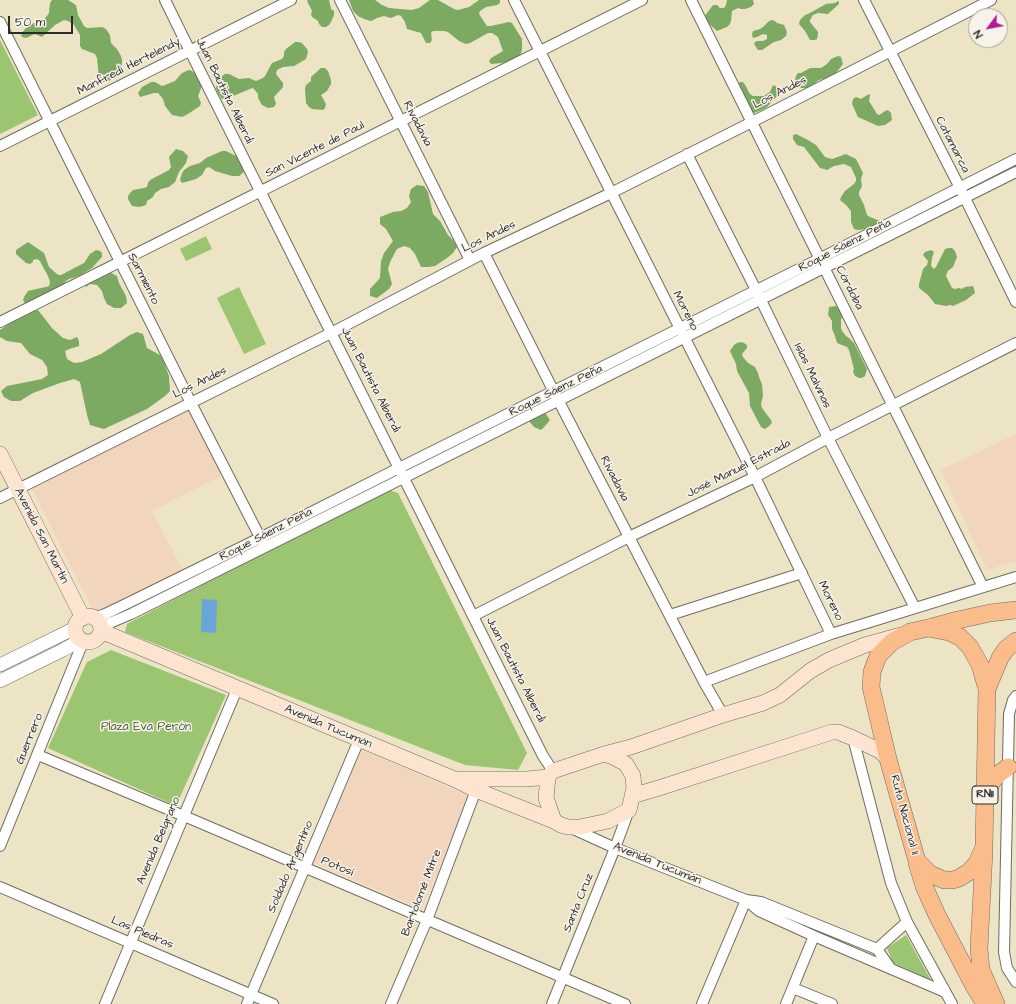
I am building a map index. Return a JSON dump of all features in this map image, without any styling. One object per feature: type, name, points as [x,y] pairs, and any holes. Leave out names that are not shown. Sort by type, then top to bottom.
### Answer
[{"type":"highway","name":"Ruta Nacional 11","points":[[928,628],[949,632],[960,637],[970,647],[980,664],[987,689],[984,847],[977,863],[969,872],[953,880],[944,880],[930,874],[916,861],[888,759],[872,687],[872,672],[878,656],[892,642],[910,632],[990,613],[1016,610]]},
{"type":"highway","name":"Ruta Nacional 11","points":[[987,689],[1000,658],[1006,649],[1016,641]]},
{"type":"highway","points":[[985,793],[994,779],[1008,767]]},
{"type":"highway","name":"RN11","points":[[984,847],[979,948],[981,970],[996,1004]]},
{"type":"highway","name":"RN11","points":[[916,861],[924,886],[937,915],[985,1004]]},
{"type":"main road","name":"Avenida San Martín","points":[[0,454],[88,629]]},
{"type":"main road","name":"Avenida Tucumán","points":[[88,629],[237,689],[454,779],[476,790],[554,821]]},
{"type":"main road","points":[[454,779],[527,779],[550,774],[722,714],[763,703],[780,695],[810,671],[829,660],[865,645],[910,632]]},
{"type":"main road","points":[[550,774],[546,798],[554,821],[568,827],[580,828],[608,821],[631,803],[662,787],[832,732],[838,732],[880,751],[888,759]]},
{"type":"main road","points":[[604,754],[613,757],[628,766],[633,776],[634,788],[631,803]]},
{"type":"street","name":"Juan Bautista Alberdi","points":[[165,0],[543,756],[550,774]]},
{"type":"street","name":"Manfredi Hertelendy","points":[[0,146],[291,0]]},
{"type":"street","name":"Rivadavia","points":[[340,0],[470,260]]},
{"type":"street","name":"Moreno","points":[[514,0],[755,477],[831,634]]},
{"type":"street","name":"San Vicente de Paul","points":[[0,322],[642,0]]},
{"type":"street","name":"Córdoba","points":[[691,0],[984,587]]},
{"type":"street","name":"Catamarca","points":[[864,0],[1016,302]]},
{"type":"street","name":"Los Andes","points":[[0,498],[331,333],[484,253],[611,193],[991,0]]},
{"type":"street","name":"Sarmiento","points":[[0,22],[263,543]]},
{"type":"street","name":"Islas Malvinas","points":[[688,154],[828,438],[916,608]]},
{"type":"street","name":"Roque Sáenz Peña","points":[[962,193],[1016,159]]},
{"type":"street","name":"Roque Sáenz Peña","points":[[263,543],[404,478],[556,396],[962,193],[1016,172]]},
{"type":"street","name":"Rivadavia","points":[[484,253],[556,396],[722,714]]},
{"type":"street","name":"José Manuel Estrada","points":[[473,616],[629,537],[755,477],[828,438],[1016,344]]},
{"type":"street","name":"Roque Sáenz Peña","points":[[0,665],[88,629],[112,622],[131,614],[399,468],[556,396]]},
{"type":"street","points":[[670,615],[802,573]]},
{"type":"street","points":[[704,682],[831,634],[1016,577]]},
{"type":"street","name":"Roque Sáenz Peña","points":[[0,681],[72,645],[88,629]]},
{"type":"street","name":"Guerrero","points":[[1,842],[88,629]]},
{"type":"street","name":"Avenida Belgrano","points":[[105,1004],[237,689]]},
{"type":"street","points":[[1016,696],[1013,700],[1009,714],[1008,767],[1011,831],[1004,952],[1012,968],[1016,982]]},
{"type":"street","points":[[853,738],[891,883],[906,922],[952,1004]]},
{"type":"street","name":"Soldado Argentino","points":[[249,999],[359,740]]},
{"type":"street","name":"Potosí","points":[[38,754],[625,1004]]},
{"type":"street","name":"Bartolomé Mitre","points":[[390,1004],[427,920],[476,790]]},
{"type":"street","name":"Santa Cruz","points":[[552,1004],[615,848],[631,803]]},
{"type":"street","name":"Avenida Tucumán","points":[[568,827],[615,848],[746,900],[761,902],[877,949]]},
{"type":"street","name":"Las Piedras","points":[[0,887],[131,942],[249,999],[273,1004]]},
{"type":"street","points":[[702,1004],[746,900]]},
{"type":"street","name":"Avenida Tucumán","points":[[746,900],[759,911],[945,992]]},
{"type":"street","points":[[891,969],[877,949],[906,922]]},
{"type":"street","points":[[786,1004],[814,936]]},
{"type":"street","points":[[793,988],[832,1004]]},
{"type":"shaded area","points":[[189,409],[223,475],[152,511],[183,571],[96,616],[32,489]]},
{"type":"shaded area","points":[[1016,434],[1016,561],[987,570],[941,470]]},
{"type":"shaded area","points":[[362,750],[469,796],[422,909],[314,863]]},
{"type":"green space","points":[[52,0],[68,0],[76,5],[78,15],[84,26],[87,28],[102,27],[106,29],[110,35],[111,43],[117,49],[122,60],[122,67],[120,71],[109,81],[102,82],[99,79],[97,58],[95,54],[82,49],[80,46],[80,35],[74,25],[68,21],[64,20],[55,25],[42,37],[35,34],[26,38],[22,37],[21,34],[25,29],[31,24],[42,21],[47,16]]},
{"type":"green space","points":[[329,0],[331,9],[334,11],[334,15],[329,25],[322,27],[318,21],[312,17],[312,11],[307,1]]},
{"type":"green space","points":[[349,0],[375,0],[389,8],[412,10],[419,8],[430,0],[438,0],[458,10],[469,7],[479,0],[500,0],[500,3],[497,5],[486,7],[480,11],[479,14],[487,26],[509,22],[512,23],[522,39],[522,50],[519,56],[513,60],[491,64],[489,61],[491,58],[503,51],[498,37],[492,33],[488,33],[466,44],[459,41],[448,32],[433,31],[431,33],[432,40],[430,43],[426,43],[421,33],[407,29],[401,16],[398,15],[391,18],[384,16],[371,21],[364,19],[353,11]]},
{"type":"green space","points":[[727,0],[753,0],[754,4],[745,9],[738,8],[732,11],[730,24],[727,27],[717,31],[706,21],[704,17],[713,5],[724,8]]},
{"type":"green space","points":[[838,1],[839,4],[828,14],[818,13],[813,15],[810,22],[818,34],[817,39],[810,40],[799,24],[800,20],[805,15],[826,4],[835,3]]},
{"type":"green space","points":[[771,20],[784,25],[787,32],[786,36],[762,50],[758,50],[754,44],[756,41],[763,41],[767,39],[767,35],[763,34],[753,38],[753,31],[760,29]]},
{"type":"green space","points":[[0,40],[38,115],[0,134]]},
{"type":"green space","points":[[295,42],[302,43],[307,49],[308,52],[306,59],[294,66],[283,67],[277,70],[276,74],[283,83],[283,87],[274,97],[276,104],[274,107],[268,108],[262,105],[258,98],[258,94],[253,88],[226,99],[222,99],[216,89],[219,78],[225,74],[229,74],[239,79],[249,78],[256,81],[263,78],[272,63],[282,59],[286,49]]},
{"type":"green space","points":[[838,56],[841,57],[843,64],[836,73],[819,80],[808,88],[801,88],[797,86],[795,80],[798,73],[810,68],[821,68],[831,59]]},
{"type":"green space","points":[[321,68],[325,68],[328,71],[331,80],[331,84],[327,91],[321,95],[326,104],[323,110],[312,109],[309,107],[306,103],[305,89],[306,85],[311,81],[311,77]]},
{"type":"green space","points":[[189,70],[198,76],[202,86],[198,96],[201,103],[200,106],[182,117],[172,115],[158,93],[140,97],[138,93],[142,87],[151,82],[155,82],[162,86],[175,81],[182,73]]},
{"type":"green space","points":[[740,82],[743,82],[750,94],[753,96],[764,96],[770,92],[773,85],[777,87],[779,93],[764,109],[754,113],[750,112],[738,85]]},
{"type":"green space","points":[[869,94],[869,101],[877,114],[879,115],[888,110],[891,113],[892,120],[885,125],[878,126],[858,117],[852,104],[853,99],[856,97],[861,99]]},
{"type":"green space","points":[[796,134],[816,145],[825,157],[832,159],[846,154],[856,159],[863,173],[861,179],[862,186],[859,195],[867,215],[880,221],[881,224],[876,228],[854,229],[851,222],[851,211],[840,200],[845,191],[856,181],[851,167],[844,164],[834,166],[827,170],[820,168],[804,147],[797,145],[793,139],[793,135]]},
{"type":"green space","points":[[176,149],[183,151],[188,156],[186,163],[179,172],[175,182],[169,187],[161,189],[155,193],[153,197],[147,201],[146,205],[139,207],[132,206],[128,199],[130,193],[133,190],[147,187],[150,180],[169,170],[171,167],[169,157]]},
{"type":"green space","points":[[222,151],[226,151],[236,156],[241,161],[245,171],[239,176],[232,176],[215,171],[209,167],[206,168],[202,175],[196,179],[182,183],[180,180],[184,170]]},
{"type":"green space","points":[[417,185],[424,186],[428,192],[433,214],[440,221],[457,247],[447,258],[435,266],[428,267],[421,267],[415,254],[410,248],[404,246],[397,249],[388,269],[392,284],[389,289],[377,298],[370,296],[370,289],[380,278],[381,261],[384,253],[393,241],[386,229],[380,224],[380,217],[407,208],[411,202],[409,196],[411,189]]},
{"type":"green space","points":[[206,236],[212,249],[186,261],[180,249]]},
{"type":"green space","points":[[28,242],[44,253],[49,267],[58,275],[61,275],[84,263],[90,254],[96,250],[102,253],[102,257],[92,268],[79,276],[69,279],[61,287],[41,295],[39,298],[29,303],[25,303],[23,300],[28,291],[49,286],[50,282],[40,261],[37,259],[33,260],[30,264],[26,263],[16,254],[16,250]]},
{"type":"green space","points":[[952,248],[955,251],[957,257],[953,267],[946,275],[952,288],[962,289],[973,286],[975,293],[966,300],[953,306],[935,304],[928,295],[919,288],[923,269],[927,265],[928,261],[923,255],[925,252],[931,250],[934,252],[931,266],[934,269],[945,249]]},
{"type":"green space","points":[[111,273],[117,276],[126,296],[127,303],[121,308],[114,308],[107,304],[102,291],[97,285],[90,284],[86,287],[84,283],[103,274]]},
{"type":"green space","points":[[239,287],[266,344],[244,354],[217,298]]},
{"type":"green space","points":[[836,306],[840,310],[842,317],[842,331],[854,343],[867,369],[865,376],[862,378],[855,376],[853,372],[854,369],[847,347],[837,343],[832,329],[832,321],[828,315],[829,307]]},
{"type":"green space","points":[[38,310],[52,328],[63,338],[70,340],[77,337],[79,346],[65,351],[67,359],[74,363],[82,362],[101,354],[137,332],[143,334],[147,348],[160,355],[164,362],[169,376],[170,391],[147,409],[104,429],[90,425],[80,382],[74,379],[33,393],[20,401],[11,401],[4,397],[1,391],[7,386],[42,379],[48,375],[47,367],[42,360],[30,354],[21,343],[7,341],[0,337],[0,330],[17,318]]},
{"type":"green space","points":[[741,342],[747,345],[747,348],[742,354],[743,357],[748,363],[755,367],[762,384],[762,408],[772,423],[765,429],[761,427],[750,406],[749,393],[737,371],[736,364],[730,351],[734,345]]},
{"type":"green space","points":[[538,413],[546,414],[550,420],[541,430],[534,427],[529,421],[531,415]]},
{"type":"green space","points":[[385,489],[398,493],[527,753],[518,770],[465,765],[125,632],[127,624]]},
{"type":"green space","name":"Plaza Eva Perón","points":[[111,650],[226,695],[176,806],[48,748],[87,662]]},
{"type":"green space","points":[[906,935],[931,980],[893,963],[887,948]]},
{"type":"water","points":[[202,599],[217,600],[216,633],[201,632]]}]
